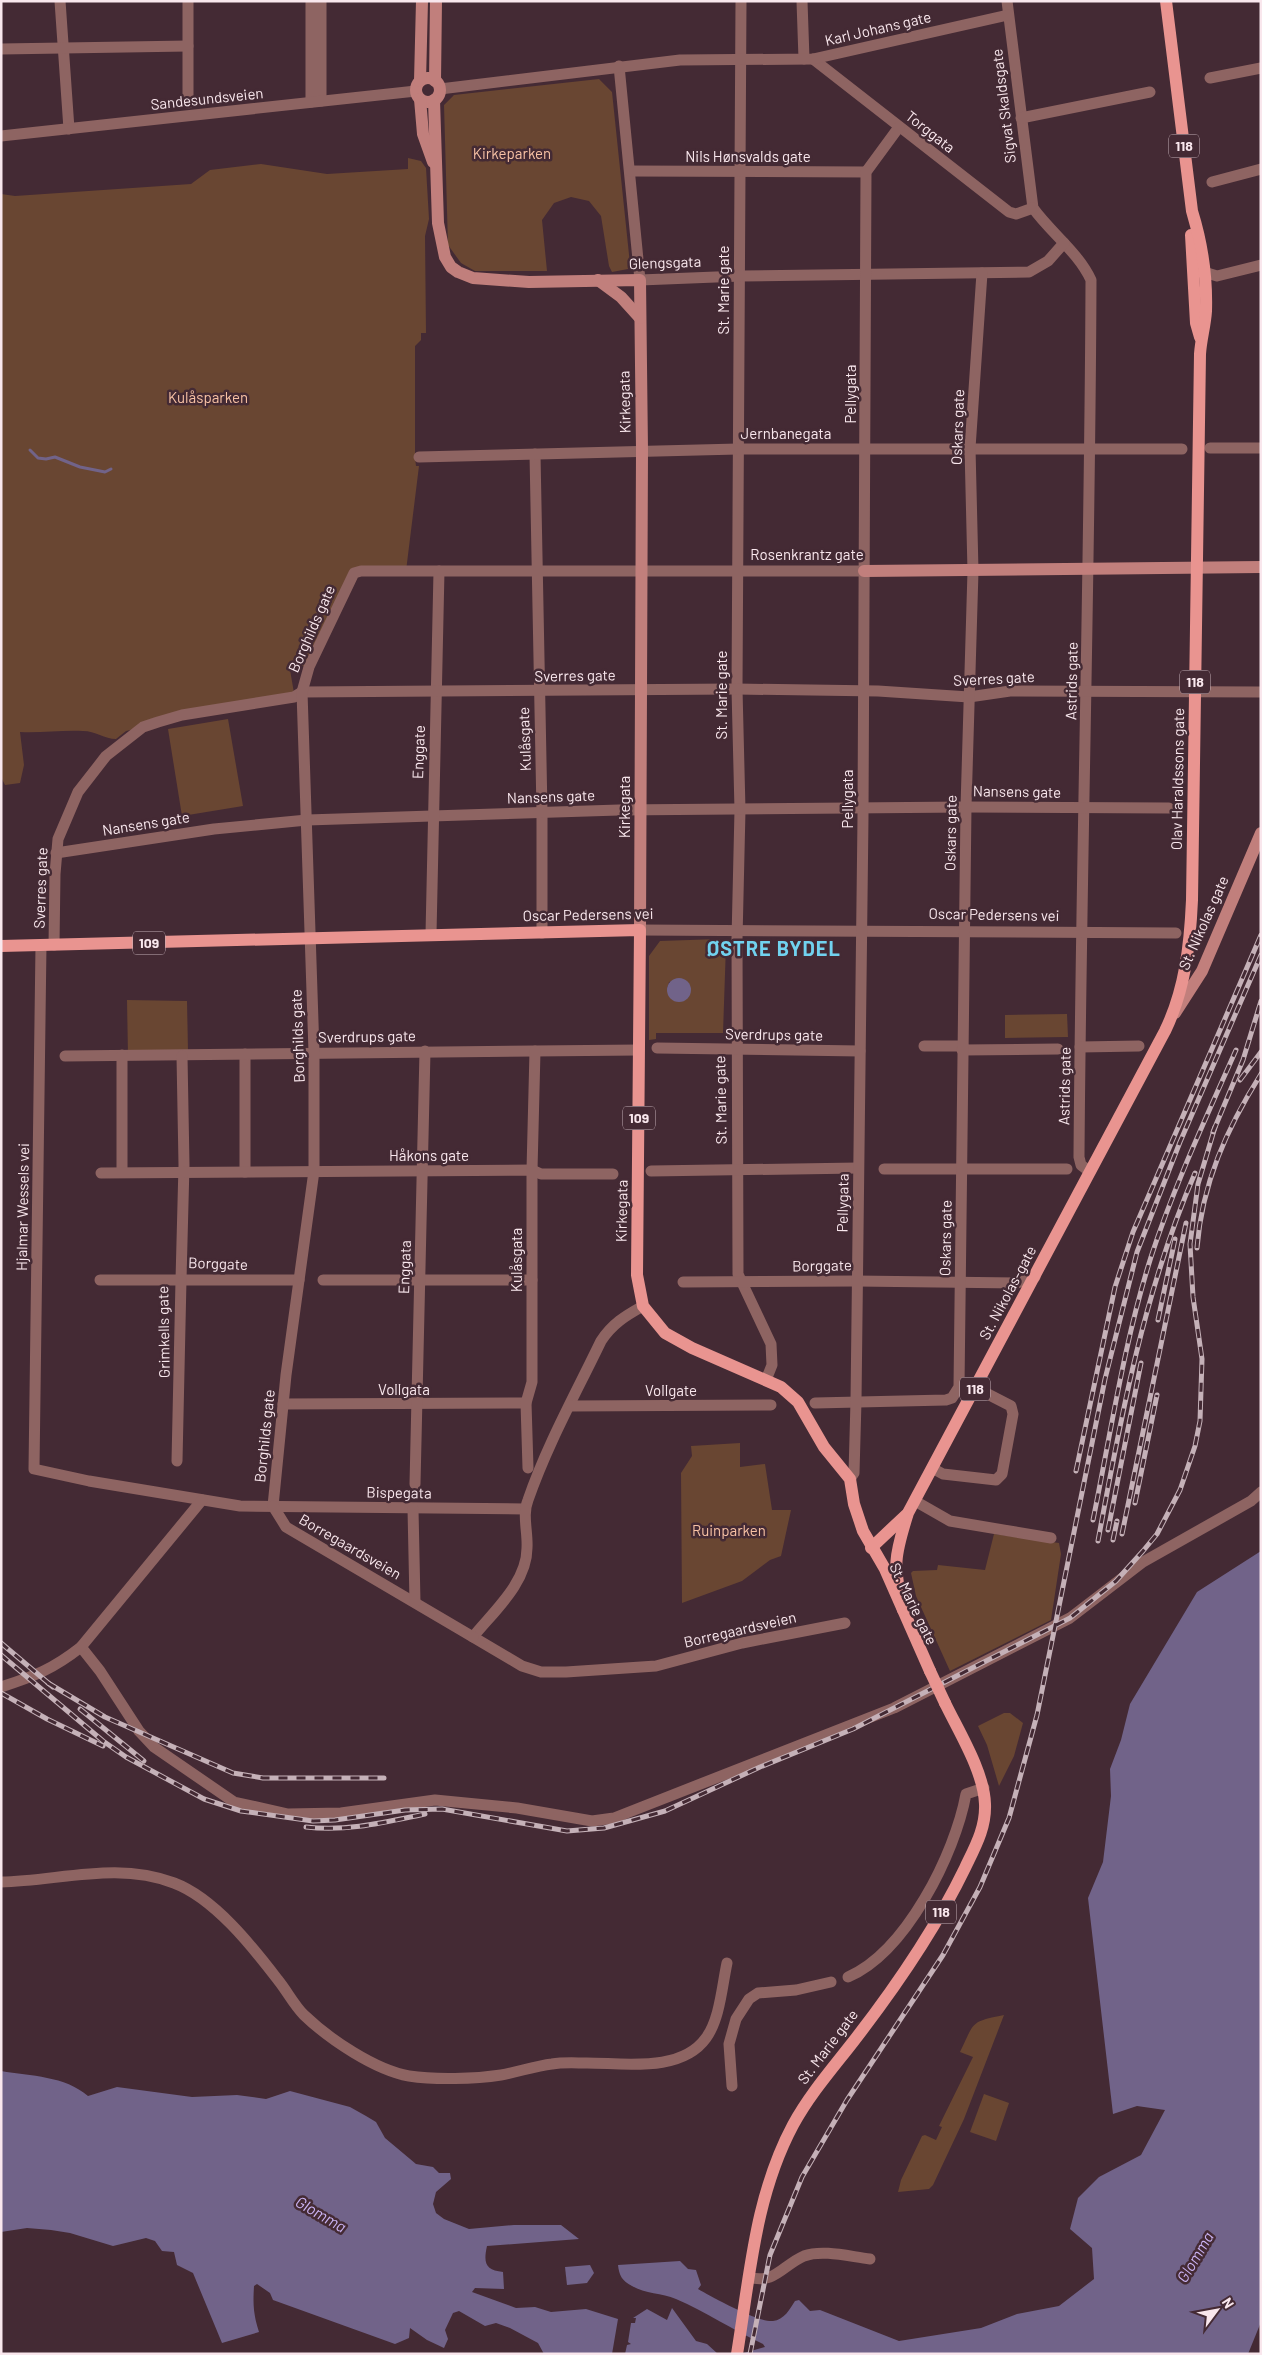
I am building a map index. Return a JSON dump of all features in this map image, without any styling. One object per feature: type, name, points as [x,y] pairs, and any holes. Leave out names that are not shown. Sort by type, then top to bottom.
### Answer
[{"type":"main road","name":"Olav Haraldssons gate","points":[[1135,1088],[1170,1022],[1182,982],[1191,935],[1201,340],[1209,274],[1192,212],[1166,1]]},
{"type":"main road","name":"Olav Haraldssons gate","points":[[1192,212],[1191,232],[1196,322],[1201,340]]},
{"type":"main road","name":"Oscar Pedersens vei","points":[[1,946],[640,930]]},
{"type":"main road","name":"Kirkegata","points":[[640,930],[637,1275],[643,1306]]},
{"type":"main road","name":"St. Nikolas-gate","points":[[902,1610],[895,1560],[908,1513],[1135,1088]]},
{"type":"main road","name":"St. Marie gate","points":[[643,1306],[665,1333],[781,1387],[798,1402],[824,1447],[850,1479],[858,1517],[882,1582],[913,1647],[930,1671]]},
{"type":"main road","name":"St. Nikolas-gate","points":[[871,1548],[908,1513]]},
{"type":"main road","name":"St. Marie gate","points":[[737,2354],[753,2249],[767,2184],[783,2144],[806,2104],[906,1969],[951,1895],[972,1852],[979,1788],[969,1754],[885,1569],[871,1548]]},
{"type":"street","points":[[60,1],[69,129]]},
{"type":"street","points":[[188,1],[188,102]]},
{"type":"street","points":[[310,1],[316,102]]},
{"type":"street","points":[[316,102],[321,1]]},
{"type":"street","name":"Glengsgata","points":[[422,1],[419,90],[422,134],[435,167]]},
{"type":"street","name":"Glengsgata","points":[[436,1],[435,167],[441,244],[445,257],[458,272],[473,278],[529,282],[741,276],[1029,272],[1048,261],[1064,243]]},
{"type":"street","name":"St. Marie gate","points":[[741,1],[741,276],[737,689],[740,810],[737,1049],[738,1274],[771,1344],[772,1365],[766,1380]]},
{"type":"street","points":[[802,1],[808,59]]},
{"type":"street","name":"Sigvat Skaldsgate","points":[[1007,1],[1033,208]]},
{"type":"street","name":"Karl Johans gate","points":[[436,90],[680,60],[808,59],[1008,14]]},
{"type":"street","points":[[1,49],[188,46]]},
{"type":"street","name":"Torggata","points":[[808,59],[1009,212],[1016,214],[1033,208]]},
{"type":"street","name":"Kirkegata","points":[[620,66],[640,280],[642,450],[640,930]]},
{"type":"street","points":[[1210,78],[1261,68]]},
{"type":"street","points":[[428,78],[436,90],[427,102],[419,90],[428,78]]},
{"type":"street","name":"Sandesundsveien","points":[[1,136],[419,90]]},
{"type":"street","points":[[1021,118],[1150,92]]},
{"type":"street","points":[[866,172],[899,127]]},
{"type":"street","points":[[1212,182],[1261,169]]},
{"type":"street","name":"Nils Hønsvalds gate","points":[[630,172],[866,172]]},
{"type":"street","name":"Pellygata","points":[[850,1479],[854,1473],[856,1401],[866,448],[866,172]]},
{"type":"street","name":"Astrids gate","points":[[1033,208],[1046,225],[1082,263],[1091,280],[1091,449],[1081,932],[1079,1157],[1081,1165],[1089,1171]]},
{"type":"street","points":[[1209,274],[1261,264]]},
{"type":"street","name":"Oskars gate","points":[[856,1401],[946,1400],[957,1393],[959,1380],[966,807],[973,571],[970,448],[982,273]]},
{"type":"street","points":[[598,280],[621,297],[640,318]]},
{"type":"street","name":"Jernbanegata","points":[[419,457],[642,450],[866,448],[1182,449]]},
{"type":"street","points":[[1210,448],[1261,448]]},
{"type":"street","name":"Kulåsgate","points":[[535,454],[542,812],[542,933]]},
{"type":"street","name":"Rosenkrantz gate","points":[[354,573],[360,571],[538,570],[739,572],[973,571],[1261,567]]},
{"type":"street","name":"Enggate","points":[[431,934],[432,816],[439,571]]},
{"type":"street","name":"Borghilds gate","points":[[273,1506],[283,1404],[314,1171],[314,1052],[302,692],[308,667],[354,573]]},
{"type":"street","name":"Sverres gate","points":[[48,945],[56,853],[61,831],[78,792],[106,756],[143,727],[182,715],[294,697],[302,692],[737,689],[863,691],[969,697],[1010,691],[1261,692]]},
{"type":"street","name":"Nansens gate","points":[[56,853],[214,829],[307,820],[641,810],[966,807],[1169,808]]},
{"type":"street","name":"St. Nikolas gate","points":[[1170,1022],[1202,972],[1261,833]]},
{"type":"street","name":"Oscar Pedersens vei","points":[[640,930],[965,930],[1176,933]]},
{"type":"street","name":"Hjalmar Wessels vei","points":[[48,945],[34,1469],[89,1481],[202,1500]]},
{"type":"street","points":[[924,1046],[1058,1049]]},
{"type":"street","points":[[1080,1047],[1139,1046]]},
{"type":"street","name":"Sverdrups gate","points":[[657,1048],[860,1051]]},
{"type":"street","name":"Sverdrups gate","points":[[65,1056],[639,1050]]},
{"type":"street","name":"Enggata","points":[[415,1484],[424,1171],[425,1051]]},
{"type":"street","name":"Kulåsgata","points":[[528,1468],[526,1403],[532,1382],[532,1170],[535,1051]]},
{"type":"street","points":[[245,1054],[245,1172]]},
{"type":"street","points":[[122,1055],[122,1172]]},
{"type":"street","points":[[182,1056],[184,1173]]},
{"type":"street","points":[[650,1171],[858,1168]]},
{"type":"street","points":[[884,1169],[1067,1169]]},
{"type":"street","name":"Håkons gate","points":[[102,1173],[532,1170],[541,1174],[613,1174]]},
{"type":"street","name":"Borggate","points":[[184,1173],[181,1280],[299,1280]]},
{"type":"street","name":"Borggate","points":[[683,1282],[741,1283],[856,1280],[1016,1283],[1035,1277]]},
{"type":"street","name":"Grimkells gate","points":[[100,1280],[181,1280],[177,1461]]},
{"type":"street","points":[[323,1280],[532,1280]]},
{"type":"street","points":[[472,1637],[519,1579],[528,1549],[525,1509],[537,1475],[609,1329],[621,1317],[643,1306]]},
{"type":"street","points":[[932,1468],[943,1474],[996,1480],[1002,1474],[1013,1414],[1011,1406],[976,1388]]},
{"type":"street","points":[[815,1403],[856,1401]]},
{"type":"street","name":"Vollgata","points":[[283,1404],[417,1405],[526,1403]]},
{"type":"street","name":"Vollgate","points":[[570,1406],[771,1405]]},
{"type":"street","points":[[81,1647],[100,1671],[139,1731],[154,1746],[234,1802],[288,1814],[332,1814],[435,1800],[517,1808],[592,1822],[614,1818],[894,1708],[1070,1618],[1143,1562],[1251,1501],[1261,1492]]},
{"type":"street","points":[[1,1687],[57,1666],[81,1647],[202,1500],[240,1506],[273,1506]]},
{"type":"street","points":[[915,1501],[950,1521],[1050,1538]]},
{"type":"street","name":"Bispegata","points":[[273,1506],[525,1509]]},
{"type":"street","name":"Borregaardsveien","points":[[273,1506],[286,1527],[415,1602],[512,1662],[532,1670],[566,1672],[656,1666],[742,1643],[845,1623]]},
{"type":"street","points":[[412,1509],[415,1602]]},
{"type":"street","points":[[848,1977],[862,1971],[887,1950],[910,1921],[932,1885],[947,1852],[961,1818],[966,1794],[979,1788]]},
{"type":"street","points":[[1,1882],[23,1882],[101,1871],[139,1874],[174,1882],[198,1895],[229,1923],[277,1978],[304,2014],[338,2041],[368,2060],[409,2076],[450,2078],[501,2075],[553,2063],[656,2063],[682,2057],[696,2049],[707,2037],[714,2021],[727,1963]]},
{"type":"street","points":[[732,2086],[729,2044],[736,2019],[749,1999],[758,1993],[796,1990],[830,1982]]},
{"type":"street","points":[[749,2277],[769,2279],[795,2261],[814,2254],[870,2259]]},
{"type":"green space","name":"Kirkeparken","points":[[599,79],[612,92],[630,264],[628,269],[612,272],[609,266],[601,216],[589,201],[571,197],[554,203],[542,220],[547,271],[475,271],[461,263],[448,245],[444,105],[454,95]]},
{"type":"green space","name":"Kulåsparken","points":[[408,158],[421,161],[426,168],[429,219],[425,236],[426,333],[421,333],[421,340],[415,346],[415,457],[416,466],[419,466],[406,571],[361,571],[309,667],[289,664],[294,693],[126,731],[116,739],[83,731],[20,732],[24,765],[20,783],[5,785],[1,777],[1,194],[15,196],[191,184],[210,170],[261,164],[327,174],[408,169]]},
{"type":"green space","points":[[228,719],[243,806],[182,816],[168,729]]},
{"type":"green space","points":[[719,939],[726,945],[723,1033],[656,1033],[656,1039],[649,1040],[649,956],[660,941]],"holes":[[[683,979],[689,985],[690,990],[688,998],[667,989],[669,982]]]},
{"type":"green space","points":[[127,1000],[187,1001],[188,1051],[128,1055]]},
{"type":"green space","points":[[1067,1014],[1068,1037],[1005,1038],[1005,1015]]},
{"type":"green space","name":"Ruinparken","points":[[740,1443],[740,1467],[765,1464],[772,1510],[791,1510],[781,1556],[770,1560],[742,1581],[682,1603],[681,1473],[692,1456],[691,1446]]},
{"type":"green space","points":[[994,1534],[1059,1543],[1061,1554],[1051,1620],[950,1671],[916,1596],[911,1573],[913,1571],[937,1570],[938,1565],[985,1570]]},
{"type":"green space","points":[[1004,1713],[1010,1713],[1023,1723],[1014,1756],[999,1786],[987,1745],[978,1726]]},
{"type":"green space","points":[[1004,2015],[964,2119],[933,2185],[929,2189],[898,2192],[901,2180],[922,2136],[925,2135],[936,2140],[942,2127],[939,2126],[973,2057],[960,2052],[972,2029],[975,2024],[985,2019]]},
{"type":"green space","points":[[984,2094],[1009,2103],[996,2141],[970,2132]]},
{"type":"water","points":[[679,978],[688,981],[691,990],[688,999],[679,1002],[670,999],[667,990],[670,981]]},
{"type":"water","name":"Glomma","points":[[1261,1551],[1261,2322],[1248,2354],[740,2354],[765,2347],[763,2344],[687,2304],[671,2297],[642,2291],[623,2280],[618,2265],[680,2261],[688,2269],[696,2270],[701,2285],[698,2289],[757,2318],[766,2321],[780,2319],[795,2301],[799,2300],[810,2311],[820,2310],[899,2341],[981,2328],[1017,2314],[1059,2306],[1094,2279],[1092,2248],[1070,2229],[1078,2198],[1099,2177],[1141,2155],[1165,2110],[1137,2106],[1113,2114],[1088,1898],[1103,1862],[1111,1796],[1110,1769],[1121,1740],[1130,1704],[1197,1592]]},
{"type":"water","name":"Glomma","points":[[1,2071],[47,2078],[69,2084],[88,2096],[117,2087],[192,2097],[237,2095],[266,2099],[290,2091],[350,2107],[376,2122],[385,2138],[416,2164],[433,2167],[439,2173],[450,2173],[451,2179],[436,2192],[433,2204],[436,2213],[444,2219],[469,2229],[514,2225],[561,2225],[579,2239],[487,2246],[485,2257],[487,2265],[493,2270],[503,2272],[504,2289],[475,2288],[472,2292],[516,2308],[535,2307],[551,2312],[586,2309],[618,2319],[612,2354],[544,2354],[538,2343],[510,2328],[496,2323],[485,2326],[459,2311],[453,2313],[445,2330],[448,2339],[444,2348],[427,2340],[410,2328],[409,2338],[395,2344],[273,2300],[270,2293],[257,2284],[254,2286],[254,2303],[259,2332],[222,2343],[193,2273],[177,2265],[174,2252],[162,2251],[155,2241],[146,2238],[113,2246],[70,2233],[51,2230],[27,2228],[1,2232]]},
{"type":"water","points":[[590,2265],[594,2273],[587,2283],[567,2285],[565,2267]]},
{"type":"water","points":[[672,2308],[696,2341],[707,2344],[718,2354],[625,2354],[627,2345],[631,2344],[628,2342],[631,2323],[635,2323],[636,2318],[633,2318],[647,2309],[667,2320]]},
{"type":"waterway","points":[[30,450],[38,458],[55,457],[80,467],[105,472],[111,469]]},
{"type":"railway","points":[[1076,1471],[1115,1287],[1133,1232],[1261,935]]},
{"type":"railway","points":[[750,2354],[770,2255],[802,2177],[847,2100],[943,1955],[980,1887],[1009,1818],[1037,1715],[1105,1379],[1137,1252],[1180,1142],[1261,955]]},
{"type":"railway","points":[[1213,1132],[1243,1060],[1261,1001]]},
{"type":"railway","points":[[1093,1520],[1119,1387],[1141,1289],[1180,1178],[1236,1050]]},
{"type":"railway","points":[[1240,1080],[1261,1052]]},
{"type":"railway","points":[[1197,1248],[1204,1201],[1218,1157],[1237,1115],[1261,1074]]},
{"type":"railway","points":[[1,1655],[103,1741],[126,1757],[204,1799],[241,1811],[313,1821],[335,1820],[405,1810],[442,1809],[567,1831],[604,1828],[665,1811],[760,1767],[853,1729],[1070,1618],[1116,1581],[1157,1534],[1180,1490],[1195,1446],[1200,1421],[1202,1359],[1193,1297],[1190,1244],[1198,1184],[1215,1127]]},
{"type":"railway","points":[[1098,1541],[1125,1401],[1148,1308],[1177,1218],[1195,1173]]},
{"type":"railway","points":[[1122,1534],[1186,1223]]},
{"type":"railway","points":[[1158,1320],[1175,1239]]},
{"type":"railway","points":[[1108,1530],[1141,1363]]},
{"type":"railway","points":[[1135,1503],[1157,1395]]},
{"type":"railway","points":[[1113,1540],[1117,1521]]},
{"type":"railway","points":[[1,1643],[53,1687]]},
{"type":"railway","points":[[48,1683],[105,1717],[233,1773],[263,1778],[384,1778]]},
{"type":"railway","points":[[1,1693],[47,1719],[103,1746]]},
{"type":"railway","points":[[80,1709],[144,1761]]},
{"type":"railway","points":[[306,1827],[351,1827],[425,1814]]},
{"type":"district","name":"ØSTRE BYDEL","points":[[774,949]]}]
